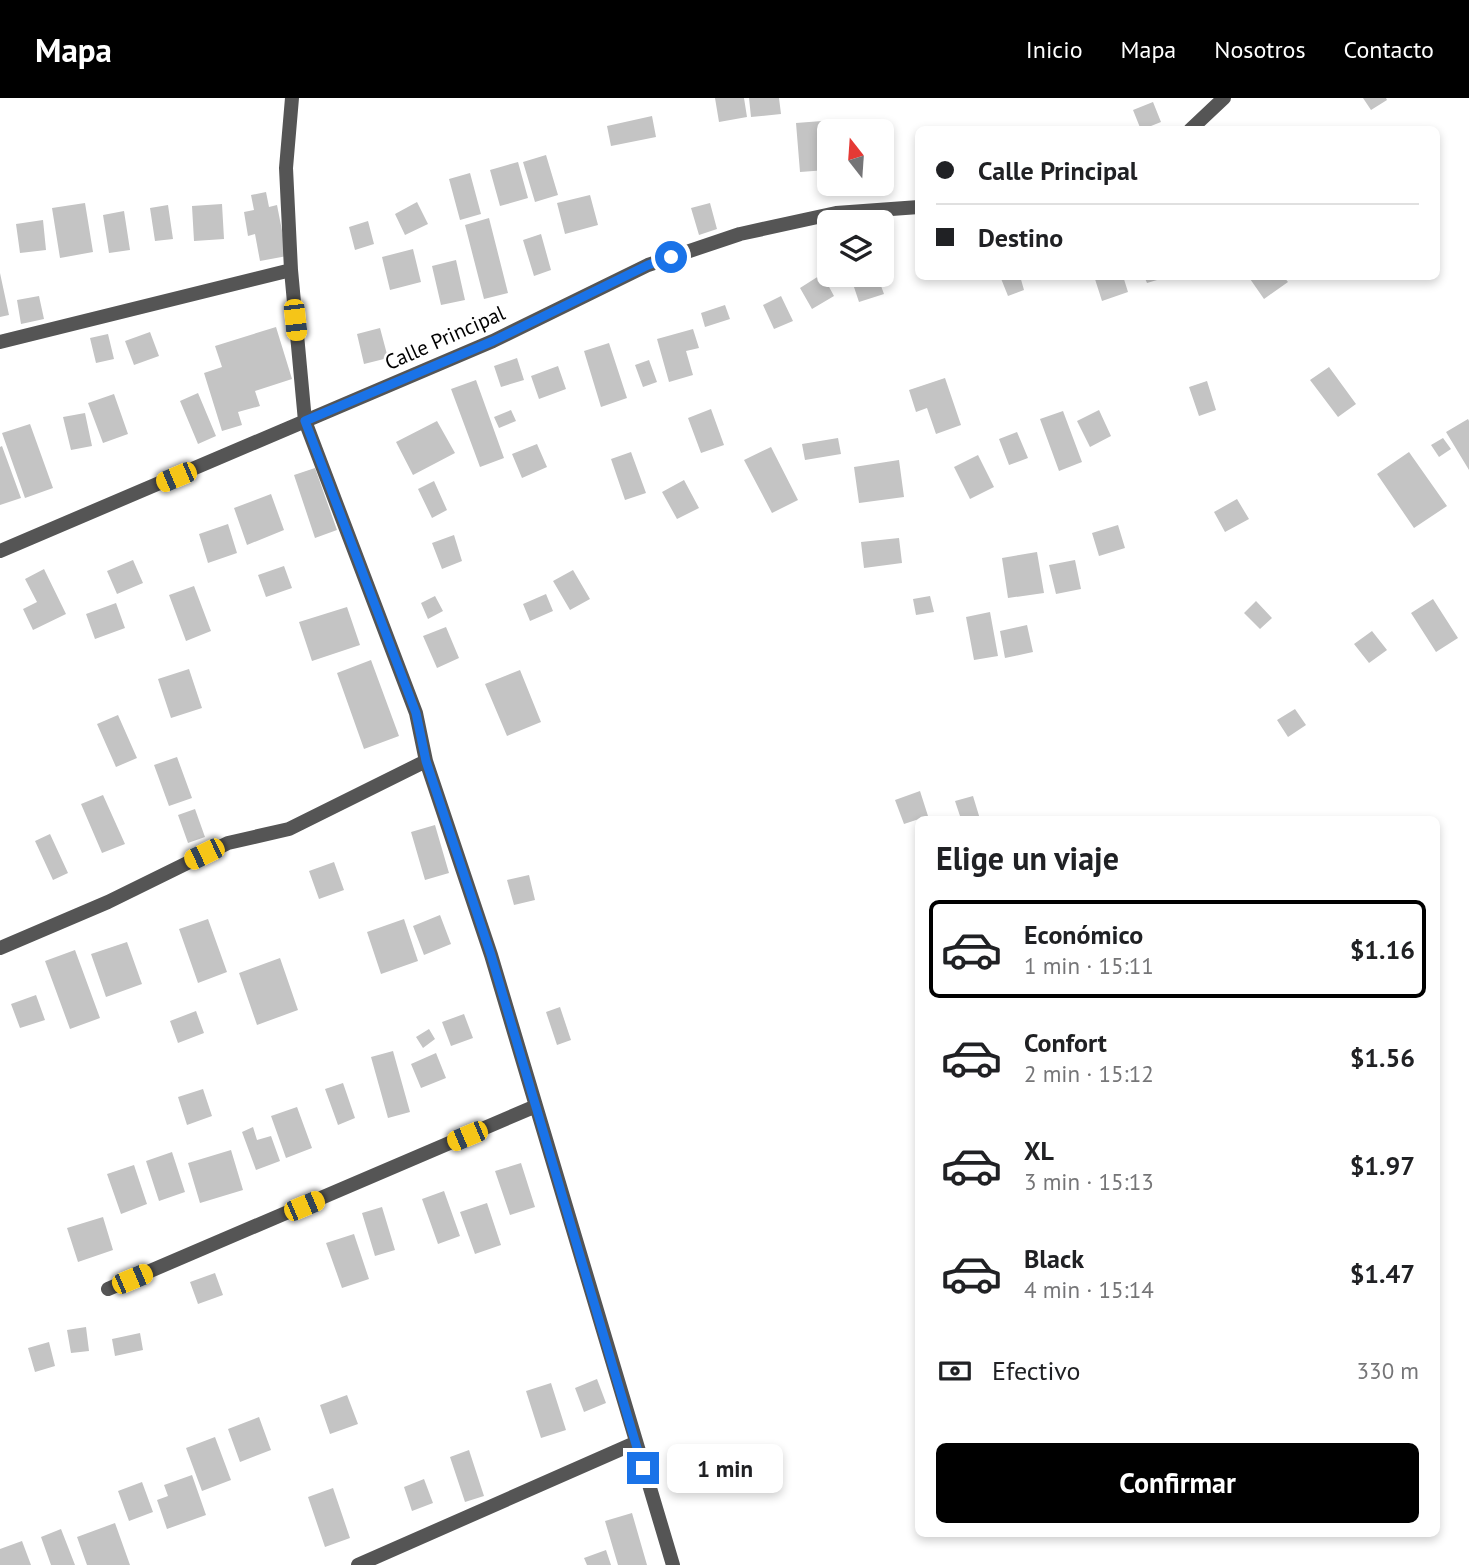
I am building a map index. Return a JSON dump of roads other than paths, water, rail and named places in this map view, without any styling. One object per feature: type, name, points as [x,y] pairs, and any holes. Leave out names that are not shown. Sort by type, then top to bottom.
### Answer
[{"type":"street","points":[[292,98],[286,168],[291,270],[305,421],[416,713],[426,761],[491,955],[673,1565]]},
{"type":"street","points":[[1194,126],[1224,98]]},
{"type":"street","name":"Calle Principal","points":[[0,551],[493,341],[648,265],[740,234],[836,213],[915,207]]},
{"type":"street","points":[[0,342],[291,270]]},
{"type":"street","points":[[0,948],[108,902],[228,842],[289,829],[426,761]]},
{"type":"street","points":[[108,1289],[536,1106]]},
{"type":"street","points":[[358,1565],[635,1443]]}]
